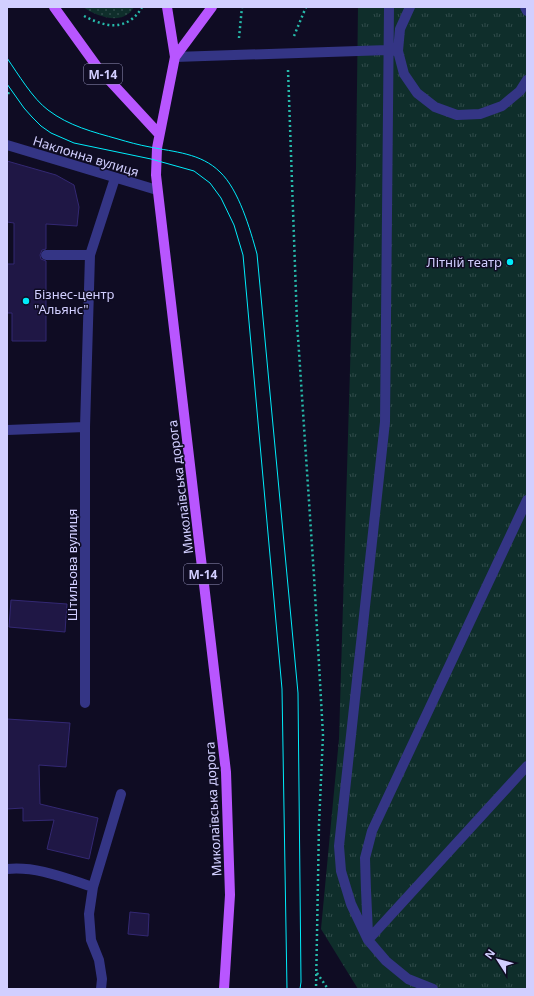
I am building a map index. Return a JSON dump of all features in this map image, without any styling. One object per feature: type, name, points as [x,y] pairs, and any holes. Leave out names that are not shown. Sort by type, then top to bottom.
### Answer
[{"type":"main road","name":"М-14","points":[[54,7],[98,68],[160,134]]},
{"type":"main road","points":[[167,7],[175,57]]},
{"type":"main road","points":[[175,57],[212,7]]},
{"type":"main road","name":"Миколаївська дорога","points":[[175,57],[156,154],[156,175],[226,772],[230,895],[224,989]]},
{"type":"street","points":[[388,7],[393,51],[385,422],[339,846],[341,871],[351,904],[368,940],[386,961],[408,979],[433,989]]},
{"type":"street","points":[[410,7],[400,29],[393,51],[404,74],[417,93],[435,107],[457,115],[480,114],[502,106],[520,91],[527,80]]},
{"type":"street","points":[[525,7],[527,11]]},
{"type":"street","points":[[175,57],[393,51]]},
{"type":"street","name":"Наклонна вулиця","points":[[7,145],[157,190]]},
{"type":"street","name":"Штильова вулиця","points":[[85,703],[85,427],[90,255],[115,178]]},
{"type":"street","points":[[46,255],[90,255]]},
{"type":"street","points":[[7,430],[85,427]]},
{"type":"street","points":[[368,940],[365,858],[372,831],[527,500]]},
{"type":"street","points":[[368,940],[527,766]]},
{"type":"street","points":[[101,989],[102,979],[99,960],[91,940],[89,914],[93,887],[121,794]]},
{"type":"street","points":[[7,869],[15,868],[42,871],[93,887]]},
{"type":"path","points":[[79,12],[98,23],[108,26],[116,26],[131,20],[139,14],[142,7]]},
{"type":"path","points":[[237,55],[242,7]]},
{"type":"path","points":[[306,7],[287,53],[297,322],[323,735],[319,824],[316,989]]},
{"type":"path","points":[[317,973],[328,989]]},
{"type":"green space","points":[[83,7],[134,7],[130,13],[124,16],[110,18],[95,14]]},
{"type":"green space","points":[[358,7],[527,7],[527,989],[358,989],[321,929],[339,739],[356,168]]},
{"type":"building","points":[[7,161],[56,175],[74,185],[79,207],[77,226],[46,224],[46,249],[42,250],[40,255],[41,259],[46,261],[46,341],[12,341],[12,313],[7,313],[7,264],[14,264],[14,223],[7,222]]},
{"type":"building","points":[[11,600],[67,604],[65,632],[9,627]]},
{"type":"building","points":[[7,719],[70,723],[66,767],[39,765],[40,804],[98,818],[89,859],[47,849],[54,820],[23,821],[23,808],[7,809]]},
{"type":"building","points":[[130,912],[149,914],[148,936],[128,934]]},
{"type":"tram line","points":[[7,58],[26,86],[42,105],[56,116],[90,131],[146,146],[187,154],[213,166],[227,180],[233,189],[243,210],[251,233],[257,254],[298,693],[300,989]]},
{"type":"tram line","points":[[7,84],[32,117],[51,133],[74,143],[151,159],[194,171],[210,183],[221,198],[234,225],[243,255],[282,689],[287,989]]},
{"type":"place","name":"Літній театр","points":[[510,262]]},
{"type":"place","name":"Бізнес-центр \"Альянс\"","points":[[26,301]]}]
